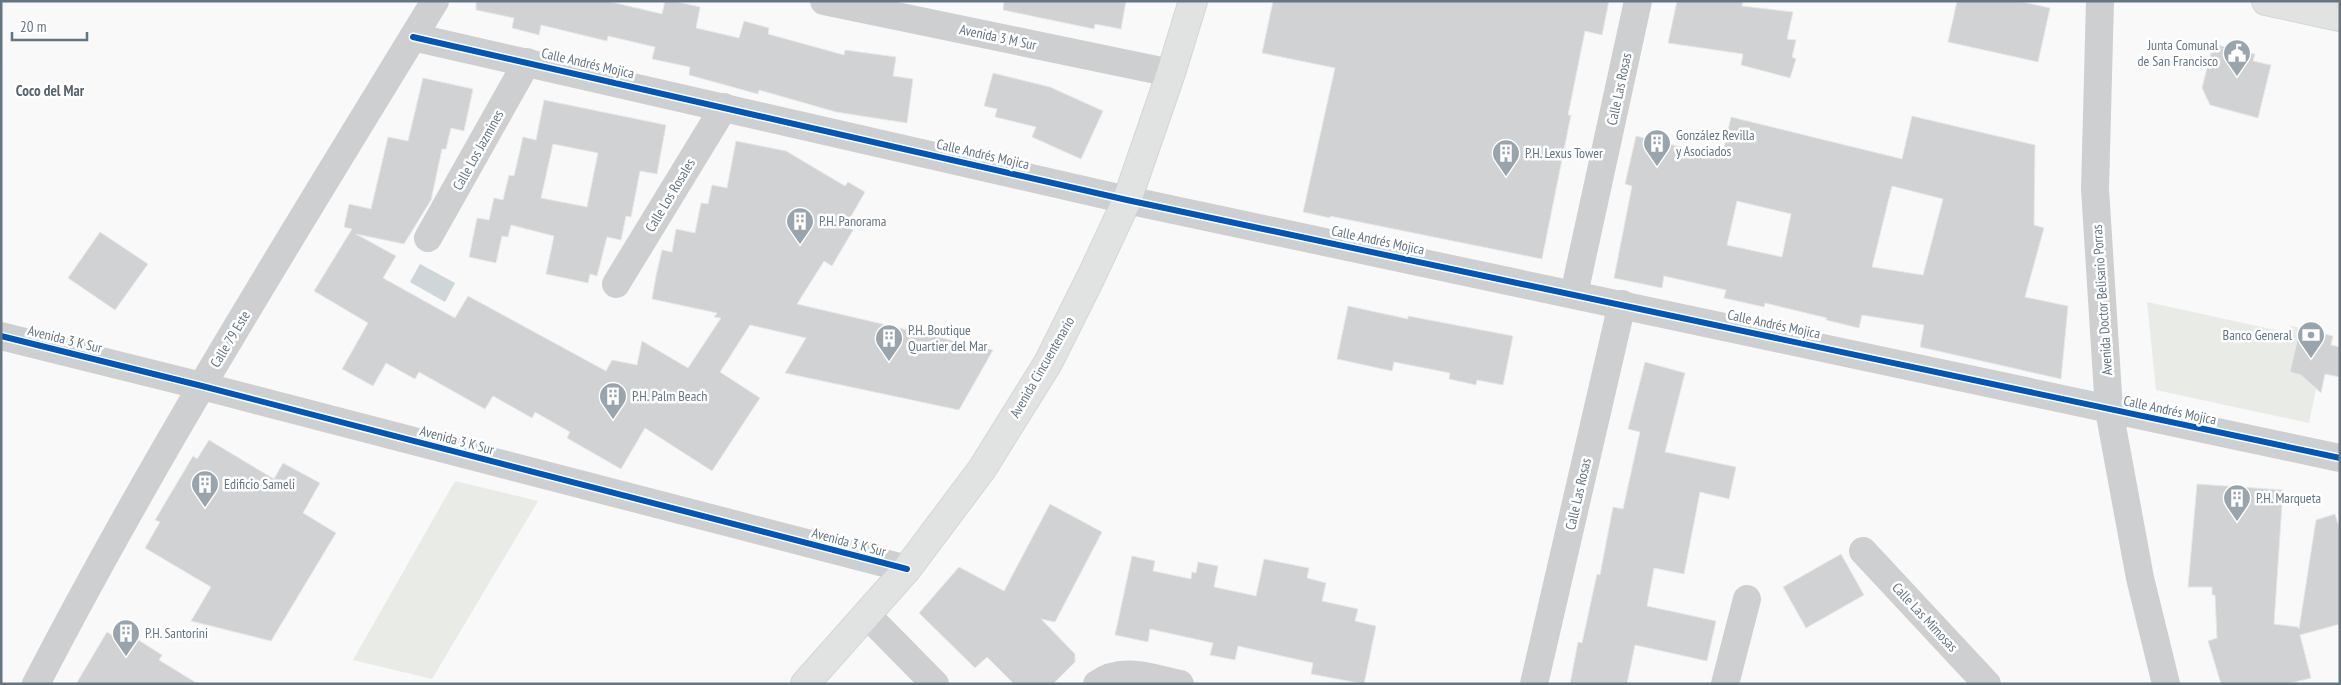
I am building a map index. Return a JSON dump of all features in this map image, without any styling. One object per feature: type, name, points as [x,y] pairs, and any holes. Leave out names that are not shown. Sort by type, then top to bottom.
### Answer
[{"type":"main road","name":"Avenida Cincuentenario","points":[[805,684],[907,570],[982,469],[1048,363],[1127,200],[1171,73],[1193,1]]},
{"type":"main road","points":[[2266,1],[2340,17]]},
{"type":"street","name":"Calle 79 Este","points":[[36,684],[86,588],[202,386],[435,1]]},
{"type":"street","name":"Avenida 3 M Sur","points":[[824,1],[1171,73]]},
{"type":"street","name":"Calle Las Rosas","points":[[1574,294],[1638,1]]},
{"type":"street","name":"Avenida Doctor Belisario Porras","points":[[2100,1],[2095,189],[2109,410],[2140,578],[2166,684]]},
{"type":"street","name":"Calle Andrés Mojica","points":[[414,37],[1127,200],[2340,458]]},
{"type":"street","name":"Calle Los Jazmines","points":[[428,238],[527,62]]},
{"type":"street","name":"Calle Los Rosales","points":[[616,284],[724,107]]},
{"type":"street","name":"Calle Las Rosas","points":[[1534,684],[1622,304]]},
{"type":"street","name":"Avenida 3 K Sur","points":[[1,336],[202,386],[907,570]]},
{"type":"street","name":"Calle Las Mimosas","points":[[1862,551],[1986,684]]},
{"type":"street","points":[[1725,684],[1747,599]]},
{"type":"street","points":[[868,615],[935,684]]},
{"type":"street","points":[[1097,684],[1108,676],[1129,673],[1180,684]]},
{"type":"shaded area","points":[[420,264],[455,283],[445,302],[410,282]]},
{"type":"shaded area","points":[[2147,302],[2289,333],[2291,326],[2300,328],[2290,372],[2301,375],[2316,389],[2309,423],[2156,390]]},
{"type":"shaded area","points":[[455,481],[538,501],[432,679],[353,660]]},
{"type":"building","points":[[476,1],[607,1],[662,14],[665,1],[674,1],[700,7],[696,28],[739,38],[744,21],[769,28],[768,34],[844,55],[845,50],[896,57],[893,76],[913,79],[907,123],[836,112],[759,90],[758,94],[689,75],[690,67],[652,59],[655,47],[608,36],[607,41],[541,25],[539,35],[512,28],[514,18],[476,10]]},
{"type":"building","points":[[1004,1],[1126,1],[1121,29],[1095,24],[1094,29],[1003,10]]},
{"type":"building","points":[[1273,1],[1609,1],[1602,35],[1585,31],[1568,115],[1571,115],[1542,259],[1303,212],[1335,68],[1262,53]]},
{"type":"building","points":[[1677,1],[1743,1],[1742,6],[1793,12],[1787,39],[1796,40],[1792,57],[1796,59],[1790,78],[1741,65],[1743,54],[1668,43]]},
{"type":"building","points":[[1957,1],[2019,1],[2050,8],[2038,62],[1948,42]]},
{"type":"building","name":"Junta Comunal de San Francisco","points":[[2213,44],[2255,54],[2253,61],[2271,65],[2258,118],[2210,105],[2202,88]]},
{"type":"building","points":[[993,73],[1050,87],[1103,111],[1081,159],[1032,137],[1036,127],[995,117],[997,109],[984,106]]},
{"type":"building","points":[[423,78],[473,89],[464,131],[451,128],[446,149],[442,149],[431,200],[404,244],[356,234],[396,256],[383,278],[455,318],[468,296],[606,371],[612,360],[637,365],[642,341],[688,368],[721,318],[714,317],[717,313],[652,299],[656,276],[662,250],[672,252],[676,229],[695,233],[701,203],[708,204],[712,185],[727,188],[736,141],[786,151],[845,186],[848,182],[865,192],[846,225],[853,230],[832,266],[824,261],[797,304],[993,350],[959,410],[785,373],[806,338],[750,325],[720,372],[760,398],[712,471],[645,428],[621,469],[567,438],[570,432],[535,412],[532,418],[493,396],[485,409],[419,372],[415,379],[386,363],[373,386],[342,369],[368,323],[314,291],[352,229],[344,227],[349,204],[371,209],[388,137],[408,141]]},
{"type":"building","points":[[544,100],[666,125],[657,174],[640,171],[631,217],[626,216],[621,240],[607,237],[597,276],[590,274],[588,283],[546,274],[554,236],[511,225],[508,237],[502,236],[496,263],[469,257],[477,218],[489,220],[494,198],[503,200],[509,175],[514,176],[523,137],[536,140]],"holes":[[[553,144],[598,153],[587,207],[541,198]]]},
{"type":"building","points":[[1912,116],[2035,145],[2034,225],[2044,228],[2025,297],[2068,306],[2061,379],[1920,347],[1924,325],[1862,315],[1859,328],[1765,303],[1764,307],[1724,298],[1726,290],[1664,276],[1662,288],[1614,278],[1632,186],[1625,184],[1636,136],[1722,157],[1731,117],[1902,159]],"holes":[[[1892,186],[1943,199],[1923,275],[1872,267]],[[1737,201],[1791,214],[1782,257],[1727,245]]]},
{"type":"building","points":[[100,232],[148,264],[115,310],[68,278]]},
{"type":"building","points":[[1348,306],[1408,319],[1408,316],[1513,336],[1503,385],[1477,380],[1476,385],[1449,379],[1450,373],[1394,362],[1392,371],[1337,359]]},
{"type":"building","name":"Banco General","points":[[2300,328],[2333,336],[2331,345],[2340,347],[2340,377],[2325,374],[2321,393],[2301,375],[2290,372]]},
{"type":"building","points":[[1645,362],[1685,373],[1665,452],[1736,467],[1729,499],[1700,492],[1684,574],[1654,568],[1647,606],[1716,621],[1707,661],[1635,645],[1627,684],[1570,684],[1578,642],[1582,643],[1597,574],[1600,575],[1613,507],[1623,509],[1640,432],[1628,429]]},
{"type":"building","points":[[209,440],[274,479],[283,463],[320,483],[303,513],[336,533],[271,641],[191,621],[211,587],[145,548],[160,522],[155,520],[193,456],[197,459]]},
{"type":"building","points":[[2197,484],[2283,490],[2274,624],[2298,627],[2299,629],[2316,520],[2335,514],[2340,531],[2340,624],[2300,635],[2311,678],[2287,684],[2221,684],[2208,641],[2217,638],[2215,595],[2212,595],[2212,587],[2188,587]]},
{"type":"building","points":[[1050,504],[1102,532],[1055,622],[1041,619],[1075,654],[1075,662],[1053,684],[1014,684],[987,657],[975,668],[919,613],[959,567],[1004,591]]},
{"type":"building","points":[[1841,554],[1864,595],[1806,628],[1783,587]]},
{"type":"building","points":[[1132,556],[1155,561],[1153,571],[1191,579],[1192,572],[1196,573],[1198,562],[1218,566],[1214,587],[1256,596],[1264,559],[1309,568],[1307,578],[1326,583],[1322,601],[1358,609],[1355,621],[1376,626],[1364,684],[1311,674],[1313,663],[1238,646],[1235,660],[1210,655],[1213,643],[1150,629],[1148,642],[1115,635]]},
{"type":"building","name":"P.H. Santorini","points":[[107,632],[123,642],[129,634],[162,655],[159,660],[198,684],[76,684]]},
{"type":"cycle path","points":[[413,37],[1127,200],[2340,458]]},
{"type":"cycle path","points":[[1,336],[202,386],[907,569]]},
{"type":"place","name":"Junta Comunal de San Francisco","points":[[2237,77]]},
{"type":"place","name":"González Revilla y Asociados","points":[[1657,167]]},
{"type":"place","name":"P.H. Lexus Tower","points":[[1506,177]]},
{"type":"place","name":"P.H. Panorama","points":[[800,245]]},
{"type":"place","name":"Banco General","points":[[2311,359]]},
{"type":"place","name":"P.H. Boutique Quartier del Mar","points":[[889,362]]},
{"type":"place","name":"P.H. Palm Beach","points":[[613,420]]},
{"type":"place","name":"Edificio Sameli","points":[[205,508]]},
{"type":"place","name":"P.H. Marqueta","points":[[2237,522]]},
{"type":"place","name":"P.H. Santorini","points":[[126,657]]},
{"type":"district","name":"Coco del Mar","points":[[50,91]]}]
